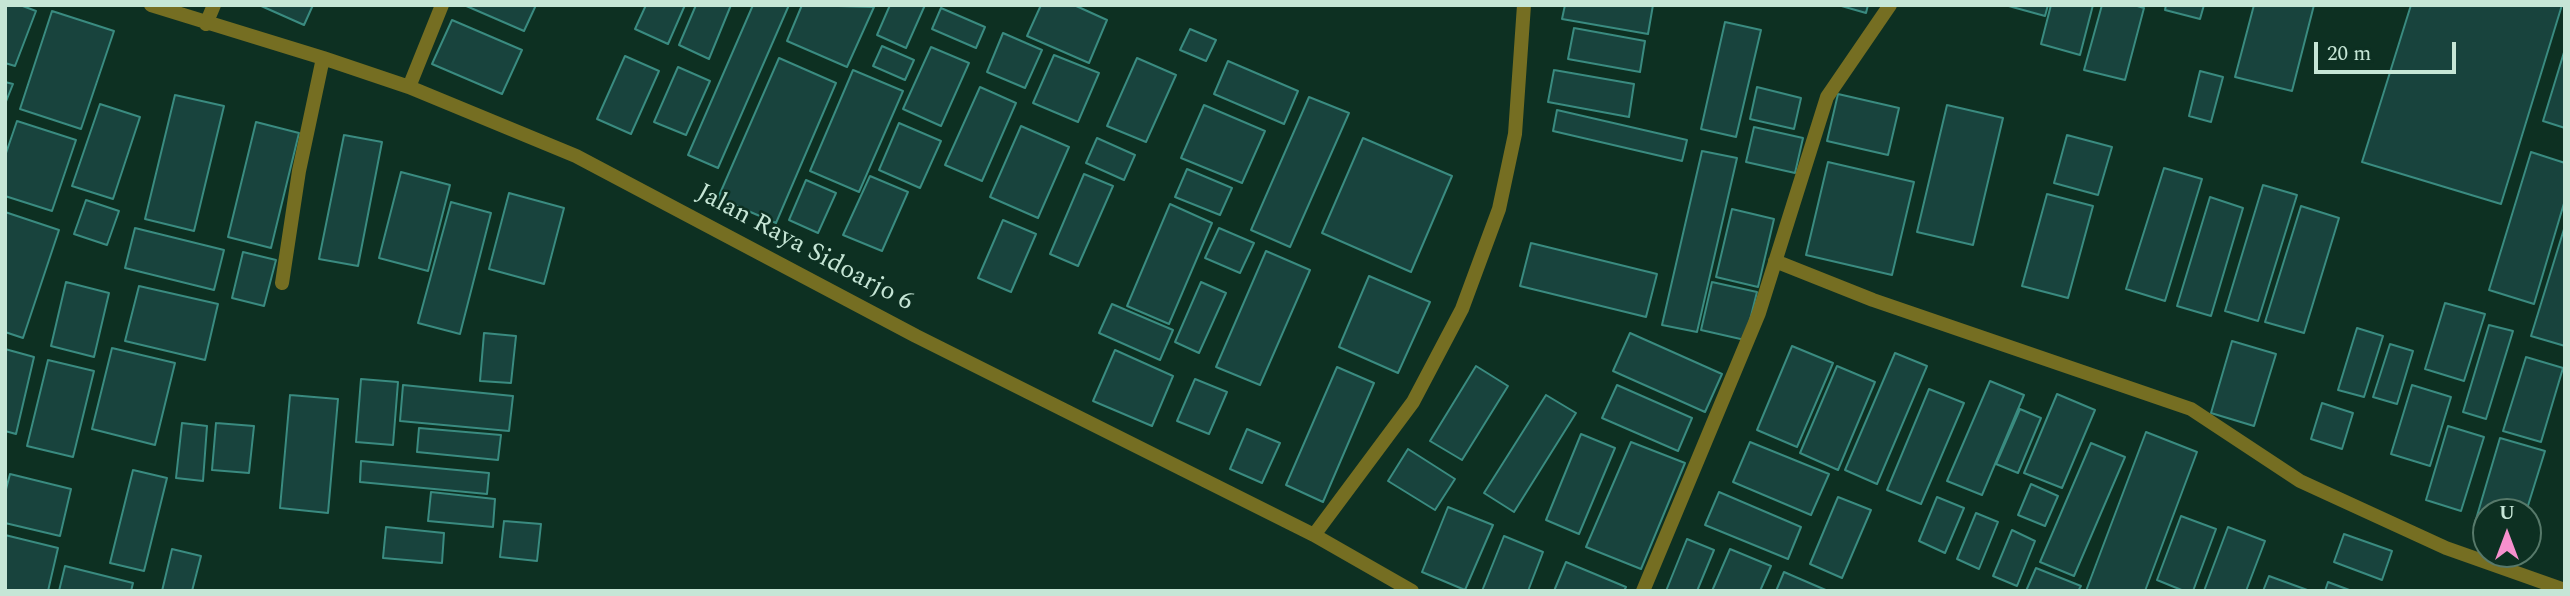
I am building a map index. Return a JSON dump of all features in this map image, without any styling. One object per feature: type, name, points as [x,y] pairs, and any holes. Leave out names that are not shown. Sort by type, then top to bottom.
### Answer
[{"type":"street","name":"Jalan Raya Sidoarjo 6","points":[[151,5],[323,58],[409,88],[576,156],[916,336],[1314,535],[1412,591]]},
{"type":"street","points":[[206,24],[214,5]]},
{"type":"street","points":[[409,88],[442,5]]},
{"type":"street","points":[[1314,535],[1413,402],[1462,309],[1499,209],[1514,134],[1524,5]]},
{"type":"street","points":[[1643,591],[1759,313],[1827,97],[1890,5]]},
{"type":"street","points":[[282,283],[299,171],[323,58]]},
{"type":"street","points":[[1774,261],[1873,300],[2191,409],[2300,481],[2446,548],[2565,590]]},
{"type":"building","points":[[5,5],[20,5],[36,11],[15,66],[5,63]]},
{"type":"building","points":[[259,5],[313,5],[304,25]]},
{"type":"building","points":[[464,5],[536,5],[524,31]]},
{"type":"building","points":[[646,5],[685,5],[668,44],[635,29]]},
{"type":"building","points":[[696,5],[731,5],[709,59],[679,45]]},
{"type":"building","points":[[753,5],[789,5],[718,168],[688,155]]},
{"type":"building","points":[[802,5],[874,7],[847,67],[787,41]]},
{"type":"building","points":[[890,5],[925,5],[906,48],[877,35]]},
{"type":"building","points":[[1041,5],[1074,5],[1107,20],[1089,63],[1027,36]]},
{"type":"building","points":[[1565,5],[1653,5],[1648,34],[1562,19]]},
{"type":"building","points":[[1838,5],[1868,5],[1866,13]]},
{"type":"building","points":[[2005,5],[2048,5],[2045,16]]},
{"type":"building","points":[[2051,5],[2093,5],[2080,55],[2041,44]]},
{"type":"building","points":[[2102,5],[2134,5],[2144,8],[2125,80],[2084,70]]},
{"type":"building","points":[[2166,5],[2204,5],[2200,19],[2165,10]]},
{"type":"building","points":[[2254,5],[2314,5],[2292,91],[2235,77]]},
{"type":"building","points":[[2411,5],[2562,5],[2501,204],[2362,162]]},
{"type":"building","points":[[941,8],[985,27],[976,48],[932,29]]},
{"type":"building","points":[[52,11],[114,31],[81,129],[20,109]]},
{"type":"building","points":[[452,20],[522,50],[502,94],[432,64]]},
{"type":"building","points":[[1725,22],[1761,30],[1736,137],[1701,129]]},
{"type":"building","points":[[1574,28],[1645,41],[1640,72],[1568,59]]},
{"type":"building","points":[[1190,29],[1216,40],[1206,61],[1180,50]]},
{"type":"building","points":[[1003,33],[1042,50],[1025,88],[987,72]]},
{"type":"building","points":[[882,46],[914,60],[905,80],[873,66]]},
{"type":"building","points":[[931,47],[969,63],[941,126],[903,109]]},
{"type":"building","points":[[2565,49],[2565,128],[2543,121]]},
{"type":"building","points":[[1054,55],[1099,73],[1078,122],[1033,103]]},
{"type":"building","points":[[625,56],[659,71],[631,134],[597,119]]},
{"type":"building","points":[[779,58],[836,83],[776,223],[718,198]]},
{"type":"building","points":[[1137,58],[1176,75],[1146,142],[1107,126]]},
{"type":"building","points":[[1228,61],[1298,91],[1284,124],[1214,94]]},
{"type":"building","points":[[678,67],[710,81],[686,135],[654,122]]},
{"type":"building","points":[[853,70],[903,91],[859,192],[810,171]]},
{"type":"building","points":[[1554,70],[1634,84],[1629,117],[1548,102]]},
{"type":"building","points":[[2200,71],[2223,77],[2211,122],[2189,116]]},
{"type":"building","points":[[5,82],[13,84],[5,104]]},
{"type":"building","points":[[980,87],[1016,103],[982,181],[945,165]]},
{"type":"building","points":[[1757,87],[1801,98],[1794,129],[1750,119]]},
{"type":"building","points":[[1838,94],[1899,108],[1888,155],[1827,141]]},
{"type":"building","points":[[175,95],[224,106],[194,231],[145,219]]},
{"type":"building","points":[[1309,97],[1349,113],[1290,247],[1251,230]]},
{"type":"building","points":[[100,104],[140,117],[113,199],[72,186]]},
{"type":"building","points":[[1204,105],[1265,131],[1242,183],[1181,158]]},
{"type":"building","points":[[1947,105],[2003,118],[1973,245],[1917,232]]},
{"type":"building","points":[[1557,110],[1687,140],[1682,161],[1553,131]]},
{"type":"building","points":[[17,121],[76,140],[52,211],[5,196],[5,156]]},
{"type":"building","points":[[256,122],[299,133],[271,248],[228,237]]},
{"type":"building","points":[[899,123],[941,141],[920,188],[879,170]]},
{"type":"building","points":[[1021,126],[1069,147],[1038,218],[990,197]]},
{"type":"building","points":[[1754,127],[1803,138],[1795,173],[1746,162]]},
{"type":"building","points":[[344,135],[382,142],[358,266],[319,259]]},
{"type":"building","points":[[2067,135],[2112,147],[2098,195],[2054,183]]},
{"type":"building","points":[[1097,138],[1135,155],[1124,180],[1086,163]]},
{"type":"building","points":[[1363,138],[1452,176],[1411,272],[1322,233]]},
{"type":"building","points":[[1702,151],[1737,158],[1697,332],[1662,325]]},
{"type":"building","points":[[2531,152],[2565,163],[2565,200],[2534,304],[2489,290]]},
{"type":"building","points":[[1828,162],[1914,182],[1892,275],[1806,255]]},
{"type":"building","points":[[2164,168],[2202,179],[2165,301],[2126,289]]},
{"type":"building","points":[[1187,169],[1232,188],[1220,215],[1175,197]]},
{"type":"building","points":[[401,172],[450,185],[428,271],[379,258]]},
{"type":"building","points":[[1084,174],[1113,186],[1078,266],[1050,254]]},
{"type":"building","points":[[870,176],[908,192],[882,251],[843,235]]},
{"type":"building","points":[[806,180],[836,193],[818,233],[789,220]]},
{"type":"building","points":[[2263,185],[2297,195],[2258,321],[2225,311]]},
{"type":"building","points":[[509,193],[564,208],[544,284],[489,269]]},
{"type":"building","points":[[2047,194],[2093,206],[2068,298],[2022,286]]},
{"type":"building","points":[[2210,197],[2243,208],[2211,316],[2177,306]]},
{"type":"building","points":[[86,200],[119,211],[107,245],[74,234]]},
{"type":"building","points":[[451,202],[491,213],[460,334],[418,323]]},
{"type":"building","points":[[1170,204],[1212,223],[1169,324],[1127,306]]},
{"type":"building","points":[[2301,206],[2339,218],[2304,333],[2265,322]]},
{"type":"building","points":[[1732,209],[1774,219],[1758,287],[1716,277]]},
{"type":"building","points":[[5,212],[59,230],[23,338],[5,332]]},
{"type":"building","points":[[1003,220],[1036,234],[1011,292],[978,278]]},
{"type":"building","points":[[135,228],[224,250],[214,290],[125,268]]},
{"type":"building","points":[[1219,228],[1254,243],[1240,273],[1205,258]]},
{"type":"building","points":[[2565,229],[2565,346],[2531,336]]},
{"type":"building","points":[[1531,243],[1657,274],[1646,317],[1520,286]]},
{"type":"building","points":[[1266,251],[1310,270],[1260,385],[1216,367]]},
{"type":"building","points":[[243,252],[276,260],[264,306],[232,298]]},
{"type":"building","points":[[1369,276],[1430,302],[1398,373],[1339,347]]},
{"type":"building","points":[[66,282],[109,293],[94,357],[51,346]]},
{"type":"building","points":[[1201,282],[1226,293],[1199,353],[1175,342]]},
{"type":"building","points":[[1712,282],[1757,292],[1745,340],[1701,330]]},
{"type":"building","points":[[139,286],[218,304],[205,360],[125,341]]},
{"type":"building","points":[[2445,303],[2485,314],[2464,381],[2425,369]]},
{"type":"building","points":[[1112,304],[1173,330],[1160,360],[1099,333]]},
{"type":"building","points":[[2489,325],[2513,331],[2486,419],[2463,412]]},
{"type":"building","points":[[2357,328],[2383,336],[2364,397],[2338,390]]},
{"type":"building","points":[[484,333],[516,336],[511,383],[480,381]]},
{"type":"building","points":[[1630,333],[1722,374],[1705,412],[1613,371]]},
{"type":"building","points":[[2232,341],[2276,354],[2254,426],[2211,413]]},
{"type":"building","points":[[2390,344],[2413,351],[2397,404],[2373,397]]},
{"type":"building","points":[[1792,346],[1833,363],[1797,447],[1757,430]]},
{"type":"building","points":[[112,348],[175,363],[155,445],[92,429]]},
{"type":"building","points":[[5,349],[34,357],[16,434],[5,431]]},
{"type":"building","points":[[1115,350],[1173,376],[1152,426],[1093,401]]},
{"type":"building","points":[[1895,353],[1927,366],[1877,484],[1845,470]]},
{"type":"building","points":[[2526,357],[2563,368],[2541,442],[2503,431]]},
{"type":"building","points":[[48,360],[94,371],[73,457],[27,446]]},
{"type":"building","points":[[1476,366],[1508,386],[1462,460],[1430,441]]},
{"type":"building","points":[[1837,366],[1875,382],[1838,470],[1800,453]]},
{"type":"building","points":[[1337,367],[1374,383],[1323,502],[1286,485]]},
{"type":"building","points":[[361,379],[398,382],[393,445],[356,442]]},
{"type":"building","points":[[1195,379],[1227,392],[1209,434],[1177,421]]},
{"type":"building","points":[[1990,381],[2024,395],[1982,495],[1947,481]]},
{"type":"building","points":[[403,385],[513,396],[509,431],[400,421]]},
{"type":"building","points":[[1617,385],[1692,418],[1678,451],[1602,418]]},
{"type":"building","points":[[2412,385],[2451,397],[2430,466],[2391,454]]},
{"type":"building","points":[[1929,389],[1964,403],[1921,504],[1887,490]]},
{"type":"building","points":[[2057,394],[2095,410],[2062,488],[2024,473]]},
{"type":"building","points":[[290,395],[338,399],[328,513],[280,508]]},
{"type":"building","points":[[1546,395],[1576,413],[1514,512],[1484,493]]},
{"type":"building","points":[[2322,403],[2353,413],[2342,449],[2311,439]]},
{"type":"building","points":[[2020,409],[2041,418],[2018,473],[1996,464]]},
{"type":"building","points":[[182,423],[207,426],[203,481],[176,478]]},
{"type":"building","points":[[216,423],[254,426],[249,473],[212,470]]},
{"type":"building","points":[[2448,426],[2484,437],[2461,511],[2426,500]]},
{"type":"building","points":[[419,428],[501,435],[498,460],[417,452]]},
{"type":"building","points":[[1247,429],[1280,443],[1262,483],[1230,469]]},
{"type":"building","points":[[2146,432],[2197,452],[2145,591],[2086,591]]},
{"type":"building","points":[[1581,434],[1615,448],[1579,534],[1546,520]]},
{"type":"building","points":[[2500,438],[2545,451],[2530,498],[2482,498]]},
{"type":"building","points":[[1631,442],[1685,463],[1641,569],[1586,547]]},
{"type":"building","points":[[1750,442],[1829,474],[1811,515],[1733,482]]},
{"type":"building","points":[[2091,443],[2125,457],[2074,576],[2040,562]]},
{"type":"building","points":[[1408,449],[1455,479],[1435,510],[1388,481]]},
{"type":"building","points":[[361,461],[489,473],[487,494],[360,482]]},
{"type":"building","points":[[133,470],[167,478],[144,571],[110,563]]},
{"type":"building","points":[[10,474],[71,489],[60,536],[5,523],[5,493]]},
{"type":"building","points":[[2031,484],[2058,496],[2045,526],[2018,515]]},
{"type":"building","points":[[431,492],[495,499],[493,527],[428,521]]},
{"type":"building","points":[[1719,492],[1801,527],[1788,559],[1705,525]]},
{"type":"building","points":[[1838,497],[1871,510],[1842,578],[1810,564]]},
{"type":"building","points":[[1937,497],[1964,508],[1945,553],[1919,541]]},
{"type":"building","points":[[1448,507],[1493,525],[1465,590],[1422,572]]},
{"type":"building","points":[[1976,513],[1998,522],[1979,569],[1957,559]]},
{"type":"building","points":[[2181,516],[2216,529],[2193,591],[2184,591],[2157,580]]},
{"type":"building","points":[[504,521],[541,524],[537,561],[500,557]]},
{"type":"building","points":[[386,527],[444,533],[442,563],[383,558]]},
{"type":"building","points":[[2228,527],[2265,541],[2246,591],[2204,591]]},
{"type":"building","points":[[2012,530],[2035,541],[2017,586],[1993,576]]},
{"type":"building","points":[[2344,534],[2392,551],[2382,580],[2334,562]]},
{"type":"building","points":[[5,535],[58,548],[48,591],[5,590]]},
{"type":"building","points":[[1504,536],[1543,552],[1528,591],[1482,591]]},
{"type":"building","points":[[1687,539],[1714,550],[1697,591],[1666,591]]},
{"type":"building","points":[[172,549],[201,556],[192,591],[162,591]]},
{"type":"building","points":[[1730,549],[1771,566],[1760,591],[1712,591]]},
{"type":"building","points":[[1566,562],[1626,587],[1624,591],[1554,591]]},
{"type":"building","points":[[65,566],[133,583],[131,591],[59,591]]},
{"type":"building","points":[[2036,568],[2081,586],[2078,591],[2026,591]]},
{"type":"building","points":[[1784,572],[1828,591],[1776,591]]},
{"type":"building","points":[[2269,576],[2310,591],[2263,591]]},
{"type":"building","points":[[2328,582],[2352,591],[2325,591]]}]
